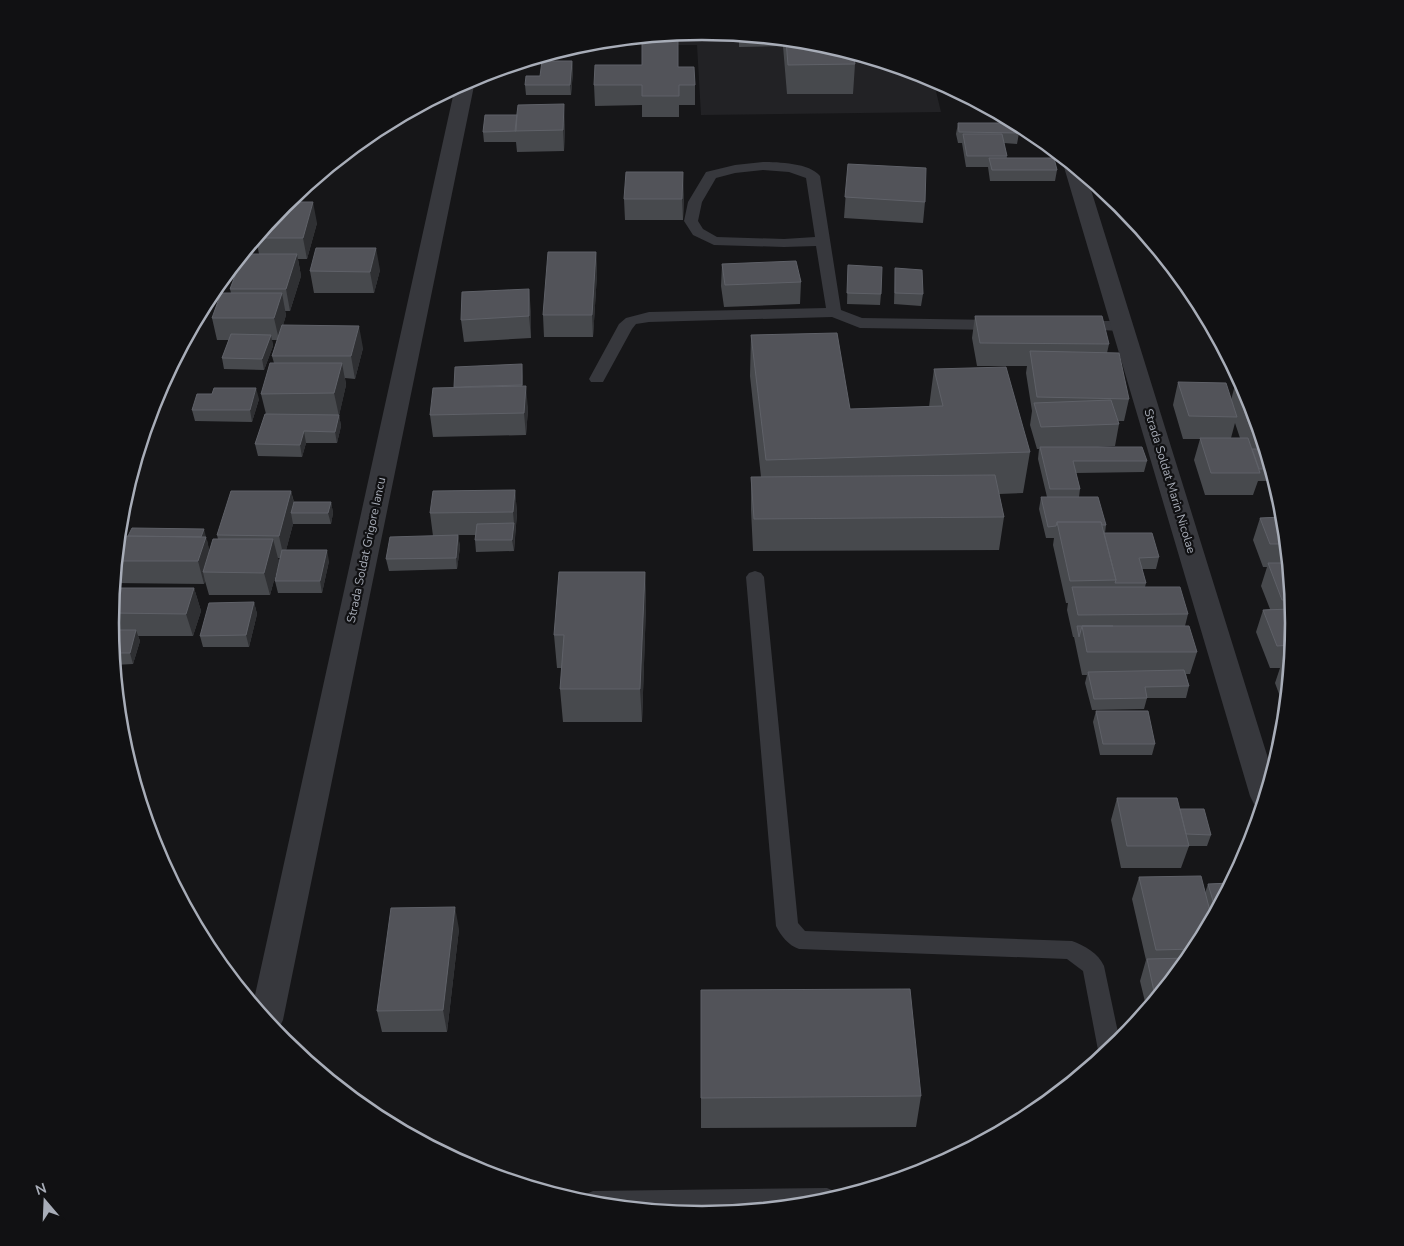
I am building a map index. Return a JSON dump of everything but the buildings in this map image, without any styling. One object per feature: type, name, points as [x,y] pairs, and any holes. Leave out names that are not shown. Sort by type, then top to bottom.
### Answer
[{"type":"street","name":"Strada Soldat Grigore Iancu","points":[[268,1011],[464,91]]},
{"type":"street","name":"Strada Soldat Marin Nicolae","points":[[1077,177],[1262,785]]},
{"type":"lane","points":[[824,241],[784,243],[714,241],[698,232],[691,221],[695,202],[711,175],[737,168],[790,167],[804,170],[813,176],[824,241],[834,312]]},
{"type":"lane","points":[[597,379],[625,327],[631,321],[648,318],[834,312],[860,323],[1016,325]]},
{"type":"lane","points":[[1064,326],[1123,326]]},
{"type":"lane","points":[[755,577],[787,926],[799,940],[1072,950],[1093,966],[1108,1040]]},
{"type":"lane","points":[[632,1202],[782,1200]]},
{"type":"shaded area","points":[[664,41],[740,41],[816,51],[889,71],[935,89],[941,112],[701,115],[697,45],[650,45],[650,42]]}]
